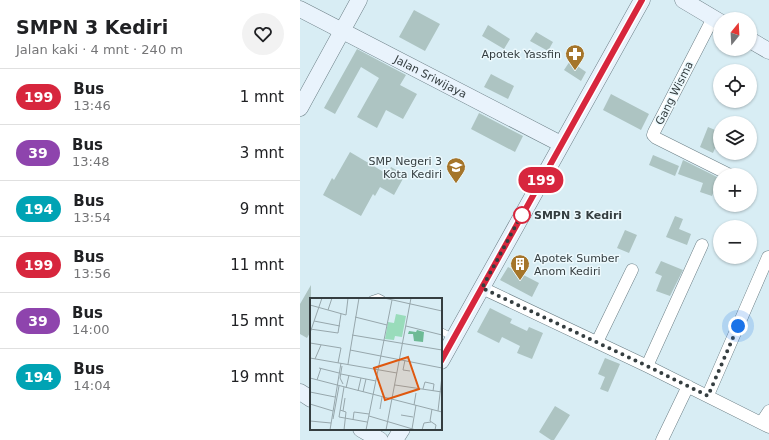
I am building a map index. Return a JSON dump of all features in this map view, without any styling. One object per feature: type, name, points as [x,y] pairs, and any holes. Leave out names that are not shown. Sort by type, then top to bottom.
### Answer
[{"type":"street","points":[[300,108],[359,0]]},
{"type":"street","points":[[442,357],[448,335],[482,288],[560,144],[642,0]]},
{"type":"street","points":[[683,0],[713,18]]},
{"type":"street","name":"Jalan Sriwijaya","points":[[300,9],[560,144]]},
{"type":"street","name":"Gang Wisma","points":[[713,25],[653,135],[656,138],[716,168]]},
{"type":"street","points":[[757,44],[769,51]]},
{"type":"street","points":[[647,366],[702,245]]},
{"type":"street","points":[[708,396],[768,257]]},
{"type":"street","points":[[597,342],[632,270]]},
{"type":"street","points":[[482,288],[647,366],[765,425],[769,411]]},
{"type":"street","points":[[662,440],[688,386]]},
{"type":"street","points":[[300,392],[310,398]]},
{"type":"street","points":[[363,430],[380,440]]},
{"type":"street","points":[[396,440],[401,430]]},
{"type":"building","points":[[414,10],[440,24],[425,51],[399,37]]},
{"type":"building","points":[[488,25],[510,39],[504,49],[482,36]]},
{"type":"building","points":[[536,32],[553,42],[548,51],[530,41]]},
{"type":"building","points":[[357,49],[406,75],[400,85],[417,94],[403,119],[386,110],[377,128],[357,117],[379,78],[361,67],[335,114],[324,108]]},
{"type":"building","name":"Apotek Yassfin","points":[[570,61],[586,72],[581,81],[564,70]]},
{"type":"building","points":[[491,74],[514,86],[508,99],[484,87]]},
{"type":"building","points":[[611,94],[649,114],[641,130],[603,110]]},
{"type":"building","points":[[479,113],[523,136],[515,152],[471,129]]},
{"type":"building","points":[[708,127],[713,129],[713,153],[700,147]]},
{"type":"building","points":[[350,152],[387,174],[391,167],[405,175],[394,195],[380,187],[375,196],[373,194],[361,216],[323,195],[332,178],[334,180]]},
{"type":"building","points":[[653,155],[679,166],[675,176],[649,165]]},
{"type":"building","points":[[683,160],[713,175],[712,196],[700,192],[703,183],[678,174]]},
{"type":"building","points":[[675,216],[683,219],[679,229],[691,234],[687,245],[666,237]]},
{"type":"building","points":[[625,230],[637,235],[629,253],[617,248]]},
{"type":"building","points":[[661,261],[683,270],[670,296],[656,291],[662,276],[655,273]]},
{"type":"building","name":"Apotek Sumber Anom Kediri","points":[[508,267],[539,283],[532,297],[500,280]]},
{"type":"building","points":[[311,285],[310,333],[307,338],[300,334],[300,304]]},
{"type":"building","points":[[490,308],[512,319],[510,323],[527,331],[529,327],[543,333],[532,359],[517,353],[520,346],[502,337],[499,343],[477,332]]},
{"type":"building","points":[[605,358],[620,364],[608,392],[600,389],[605,377],[598,374]]},
{"type":"building","points":[[555,406],[570,415],[554,440],[551,440],[539,432]]},
{"type":"bus line","name":"199","points":[[442,359],[560,144],[642,0]]},
{"type":"place","name":"Apotek Yassfin","points":[[575,71]]},
{"type":"place","name":"SMP Negeri 3 Kota Kediri","points":[[456,184]]},
{"type":"place","name":"SMPN 3 Kediri","points":[[522,215]]},
{"type":"place","name":"Apotek Sumber Anom Kediri","points":[[520,281]]},
{"type":"route","points":[[522,215],[523,212],[482,288],[708,396],[738,326]]}]
